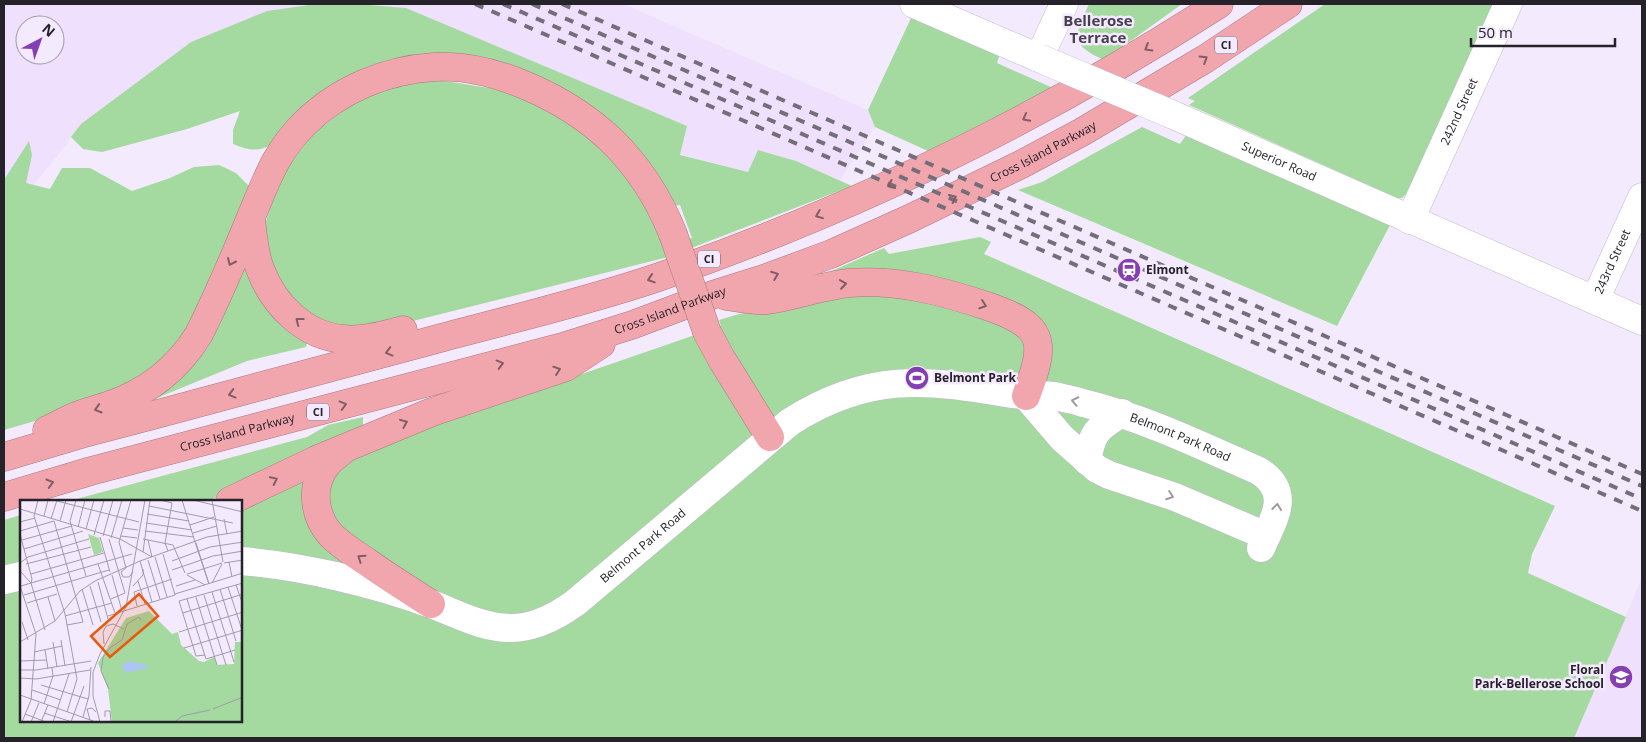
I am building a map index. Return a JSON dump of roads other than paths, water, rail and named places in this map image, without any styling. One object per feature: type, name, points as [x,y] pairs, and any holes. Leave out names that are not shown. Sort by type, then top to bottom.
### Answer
[{"type":"highway","name":"CI","points":[[4,457],[81,434],[550,310],[655,278],[764,238],[864,197],[948,158],[1046,107],[1167,37],[1219,4]]},
{"type":"highway","name":"Cross Island Parkway","points":[[4,497],[92,471],[515,360],[632,325],[831,254],[1022,164],[1142,98],[1288,4]]},
{"type":"highway","points":[[4,451],[76,416],[127,398],[158,381],[171,370],[191,348],[199,334],[273,164],[304,124],[320,110],[352,89],[391,75],[435,67],[479,72],[527,86],[552,97],[593,124],[611,140],[644,178],[656,197],[673,234],[707,332],[720,358],[770,437]]},
{"type":"highway","points":[[251,218],[256,256],[268,287],[288,312],[310,329],[344,339],[374,338],[406,329],[470,330]]},
{"type":"highway","points":[[712,295],[766,300],[830,286],[880,282],[936,290],[966,299],[1010,315],[1030,327],[1036,336],[1039,345],[1038,357],[1026,396]]},
{"type":"highway","points":[[232,500],[294,470],[432,412],[566,367],[632,325]]},
{"type":"highway","points":[[343,450],[328,463],[322,472],[316,492],[318,515],[330,534],[338,541],[431,604]]},
{"type":"street","name":"Superior Road","points":[[914,4],[1171,114],[1642,321]]},
{"type":"street","points":[[1039,58],[1064,4]]},
{"type":"street","name":"242nd Street","points":[[1410,220],[1508,4]]},
{"type":"street","name":"243rd Street","points":[[1595,300],[1642,196]]},
{"type":"street","name":"Belmont Park Road","points":[[242,561],[314,572],[368,585],[431,604],[472,621],[498,628],[528,626],[566,610],[586,595],[790,422],[844,394],[907,382],[959,384],[1026,396],[1052,396],[1122,413],[1260,471],[1274,483],[1278,500],[1276,517],[1264,542],[1174,497],[1110,475],[1087,461],[1047,422],[1026,396]]},
{"type":"street","points":[[1087,461],[1094,435],[1101,427],[1122,413]]},
{"type":"street","points":[[4,580],[20,576]]},
{"type":"railway","points":[[475,4],[1642,511]]},
{"type":"railway","points":[[503,4],[1642,499]]},
{"type":"railway","points":[[532,4],[1642,486]]},
{"type":"railway","points":[[562,4],[1642,474]]},
{"type":"place","name":"Elmont","points":[[1129,270]]},
{"type":"place","name":"Belmont Park","points":[[917,378]]},
{"type":"place","name":"Floral Park-Bellerose School","points":[[1621,677]]},
{"type":"district","name":"Bellerose Terrace","points":[[1098,30]]}]
